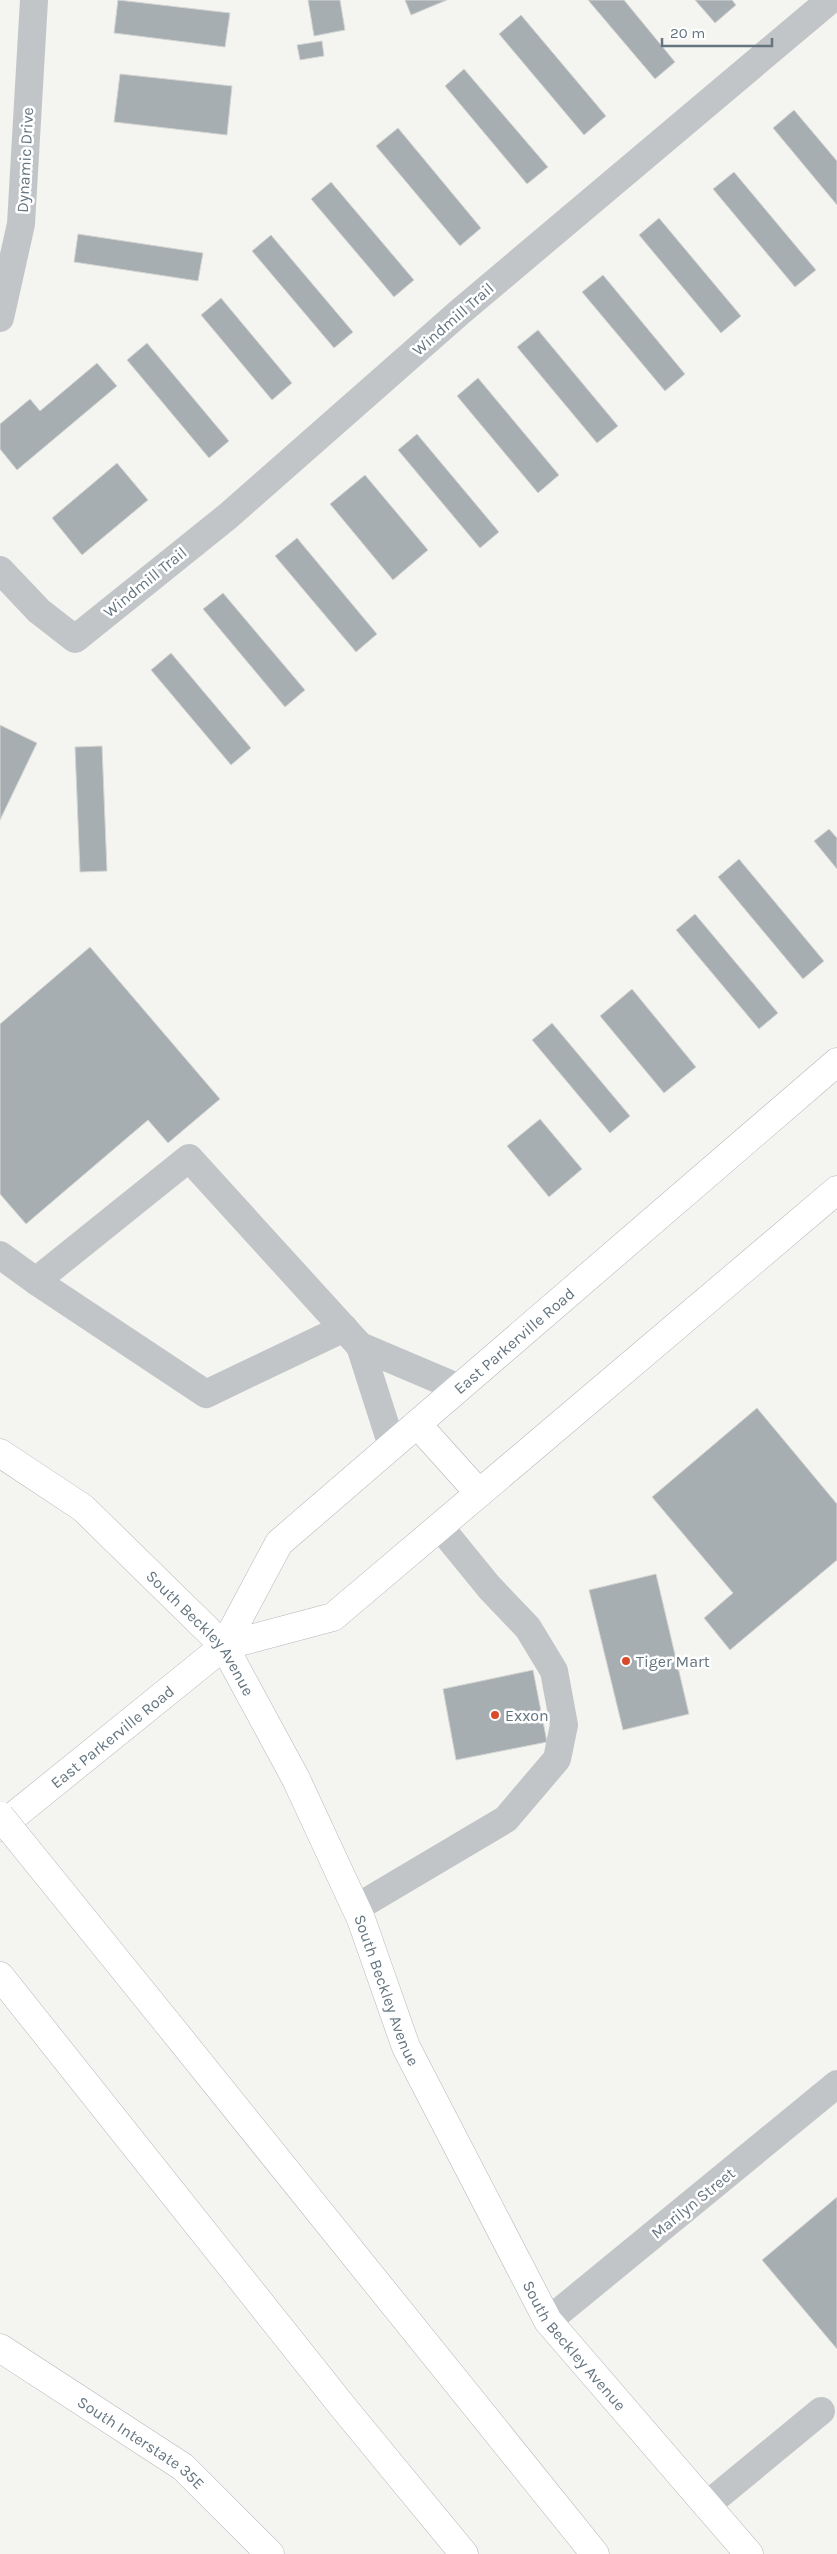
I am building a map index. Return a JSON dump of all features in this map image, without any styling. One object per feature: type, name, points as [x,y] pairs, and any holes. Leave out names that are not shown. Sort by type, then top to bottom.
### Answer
[{"type":"main road","name":"East Parkerville Road","points":[[0,1826],[224,1646],[279,1543],[837,1062]]},
{"type":"main road","name":"East Parkerville Road","points":[[224,1646],[333,1617],[837,1190]]},
{"type":"main road","points":[[417,1424],[479,1493]]},
{"type":"main road","name":"South Beckley Avenue","points":[[0,1453],[83,1508],[224,1646],[296,1779],[356,1908],[406,2047],[548,2321],[749,2554]]},
{"type":"main road","points":[[0,1816],[596,2554]]},
{"type":"main road","points":[[0,1976],[343,2408],[464,2554]]},
{"type":"main road","name":"South Interstate 35E","points":[[0,2348],[183,2467],[270,2554]]},
{"type":"street","name":"Dynamic Drive","points":[[0,318],[21,224],[34,0]]},
{"type":"street","name":"Windmill Trail","points":[[0,570],[39,611],[75,638],[228,516],[461,311],[830,0]]},
{"type":"street","points":[[36,1282],[189,1158],[352,1337],[392,1446]]},
{"type":"street","points":[[0,1255],[36,1282],[206,1394],[352,1337],[459,1388]]},
{"type":"street","points":[[356,1908],[506,1819],[557,1760],[564,1725],[554,1671],[528,1628],[489,1587],[440,1527]]},
{"type":"street","name":"Marilyn Street","points":[[548,2321],[837,2084]]},
{"type":"street","points":[[707,2506],[821,2411]]},
{"type":"building","points":[[118,0],[230,13],[225,47],[114,33]]},
{"type":"building","points":[[308,0],[340,0],[345,30],[314,36]]},
{"type":"building","points":[[405,0],[447,0],[411,15]]},
{"type":"building","points":[[588,0],[624,0],[675,62],[655,79]]},
{"type":"building","points":[[695,0],[732,0],[736,5],[715,23]]},
{"type":"building","points":[[521,15],[606,116],[584,135],[499,34]]},
{"type":"building","points":[[322,41],[324,56],[300,60],[297,45]]},
{"type":"building","points":[[464,69],[548,167],[527,184],[445,86]]},
{"type":"building","points":[[120,74],[232,86],[227,135],[114,122]]},
{"type":"building","points":[[794,110],[837,161],[837,205],[773,128]]},
{"type":"building","points":[[398,128],[481,228],[460,246],[376,146]]},
{"type":"building","points":[[734,172],[816,270],[795,287],[713,189]]},
{"type":"building","points":[[331,182],[414,280],[394,297],[311,199]]},
{"type":"building","points":[[659,218],[741,316],[721,333],[639,235]]},
{"type":"building","points":[[78,234],[203,253],[198,281],[74,262]]},
{"type":"building","points":[[271,235],[353,332],[334,348],[252,251]]},
{"type":"building","points":[[603,275],[685,374],[665,391],[582,292]]},
{"type":"building","points":[[221,298],[292,383],[272,400],[201,315]]},
{"type":"building","points":[[538,330],[618,426],[597,443],[517,347]]},
{"type":"building","points":[[147,343],[229,441],[209,458],[127,360]]},
{"type":"building","points":[[97,363],[117,386],[17,470],[0,449],[0,424],[30,399],[40,411]]},
{"type":"building","points":[[478,378],[559,475],[538,493],[457,396]]},
{"type":"building","points":[[417,434],[499,532],[480,548],[398,450]]},
{"type":"building","points":[[117,463],[148,500],[82,555],[52,518]]},
{"type":"building","points":[[365,475],[428,550],[393,580],[330,504]]},
{"type":"building","points":[[297,538],[377,634],[356,652],[275,556]]},
{"type":"building","points":[[223,593],[305,690],[285,707],[203,609]]},
{"type":"building","points":[[171,653],[251,748],[231,765],[151,670]]},
{"type":"building","points":[[0,725],[37,743],[0,820]]},
{"type":"building","points":[[102,746],[107,871],[80,872],[75,747]]},
{"type":"building","points":[[829,829],[837,838],[837,869],[814,841]]},
{"type":"building","points":[[739,859],[824,961],[803,979],[718,877]]},
{"type":"building","points":[[695,914],[778,1013],[759,1029],[676,930]]},
{"type":"building","points":[[90,947],[220,1099],[168,1143],[148,1120],[26,1224],[0,1194],[0,1024]]},
{"type":"building","points":[[632,989],[696,1067],[664,1093],[600,1016]]},
{"type":"building","points":[[552,1023],[630,1116],[610,1133],[532,1040]]},
{"type":"building","points":[[540,1119],[582,1169],[549,1197],[507,1146]]},
{"type":"building","points":[[757,1408],[837,1504],[837,1560],[730,1650],[704,1618],[733,1593],[652,1497]]},
{"type":"building","points":[[656,1574],[689,1714],[623,1730],[589,1590]]},
{"type":"building","name":"Exxon","points":[[533,1670],[547,1742],[456,1760],[443,1689]]},
{"type":"building","points":[[837,2197],[837,2349],[762,2260]]},
{"type":"place","name":"Tiger Mart","points":[[626,1661]]},
{"type":"place","name":"Exxon","points":[[495,1715]]}]
